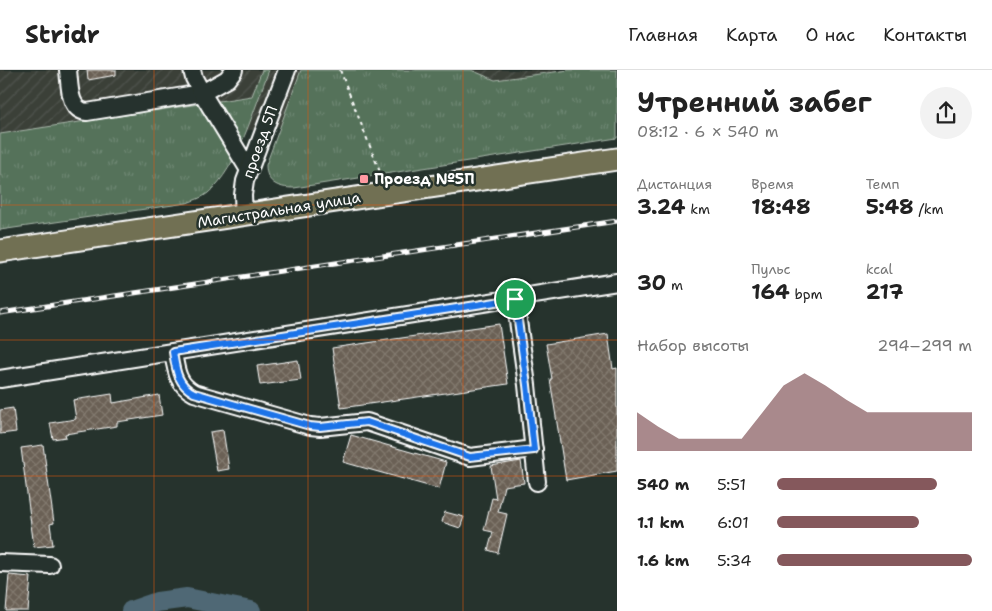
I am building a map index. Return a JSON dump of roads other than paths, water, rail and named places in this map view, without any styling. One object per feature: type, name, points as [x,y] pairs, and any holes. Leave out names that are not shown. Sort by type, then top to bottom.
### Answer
[{"type":"main road","name":"Магистральная улица","points":[[0,251],[617,159]]},
{"type":"street","points":[[68,70],[73,102],[80,112],[202,93],[227,79],[234,70]]},
{"type":"street","points":[[192,70],[202,93],[249,170]]},
{"type":"street","name":"проезд 5П","points":[[244,216],[242,195],[249,170],[287,70]]},
{"type":"street","points":[[0,379],[617,282]]},
{"type":"street","points":[[515,299],[527,385],[537,482]]},
{"type":"street","points":[[173,352],[178,379],[187,390],[310,426],[320,427],[367,422],[470,457],[534,450]]},
{"type":"street","points":[[0,563],[50,565]]},
{"type":"waterway","points":[[131,611],[157,602],[187,598],[251,611]]},
{"type":"railway","points":[[0,313],[617,221]]},
{"type":"place","name":"Проезд №5П","points":[[364,179]]}]
